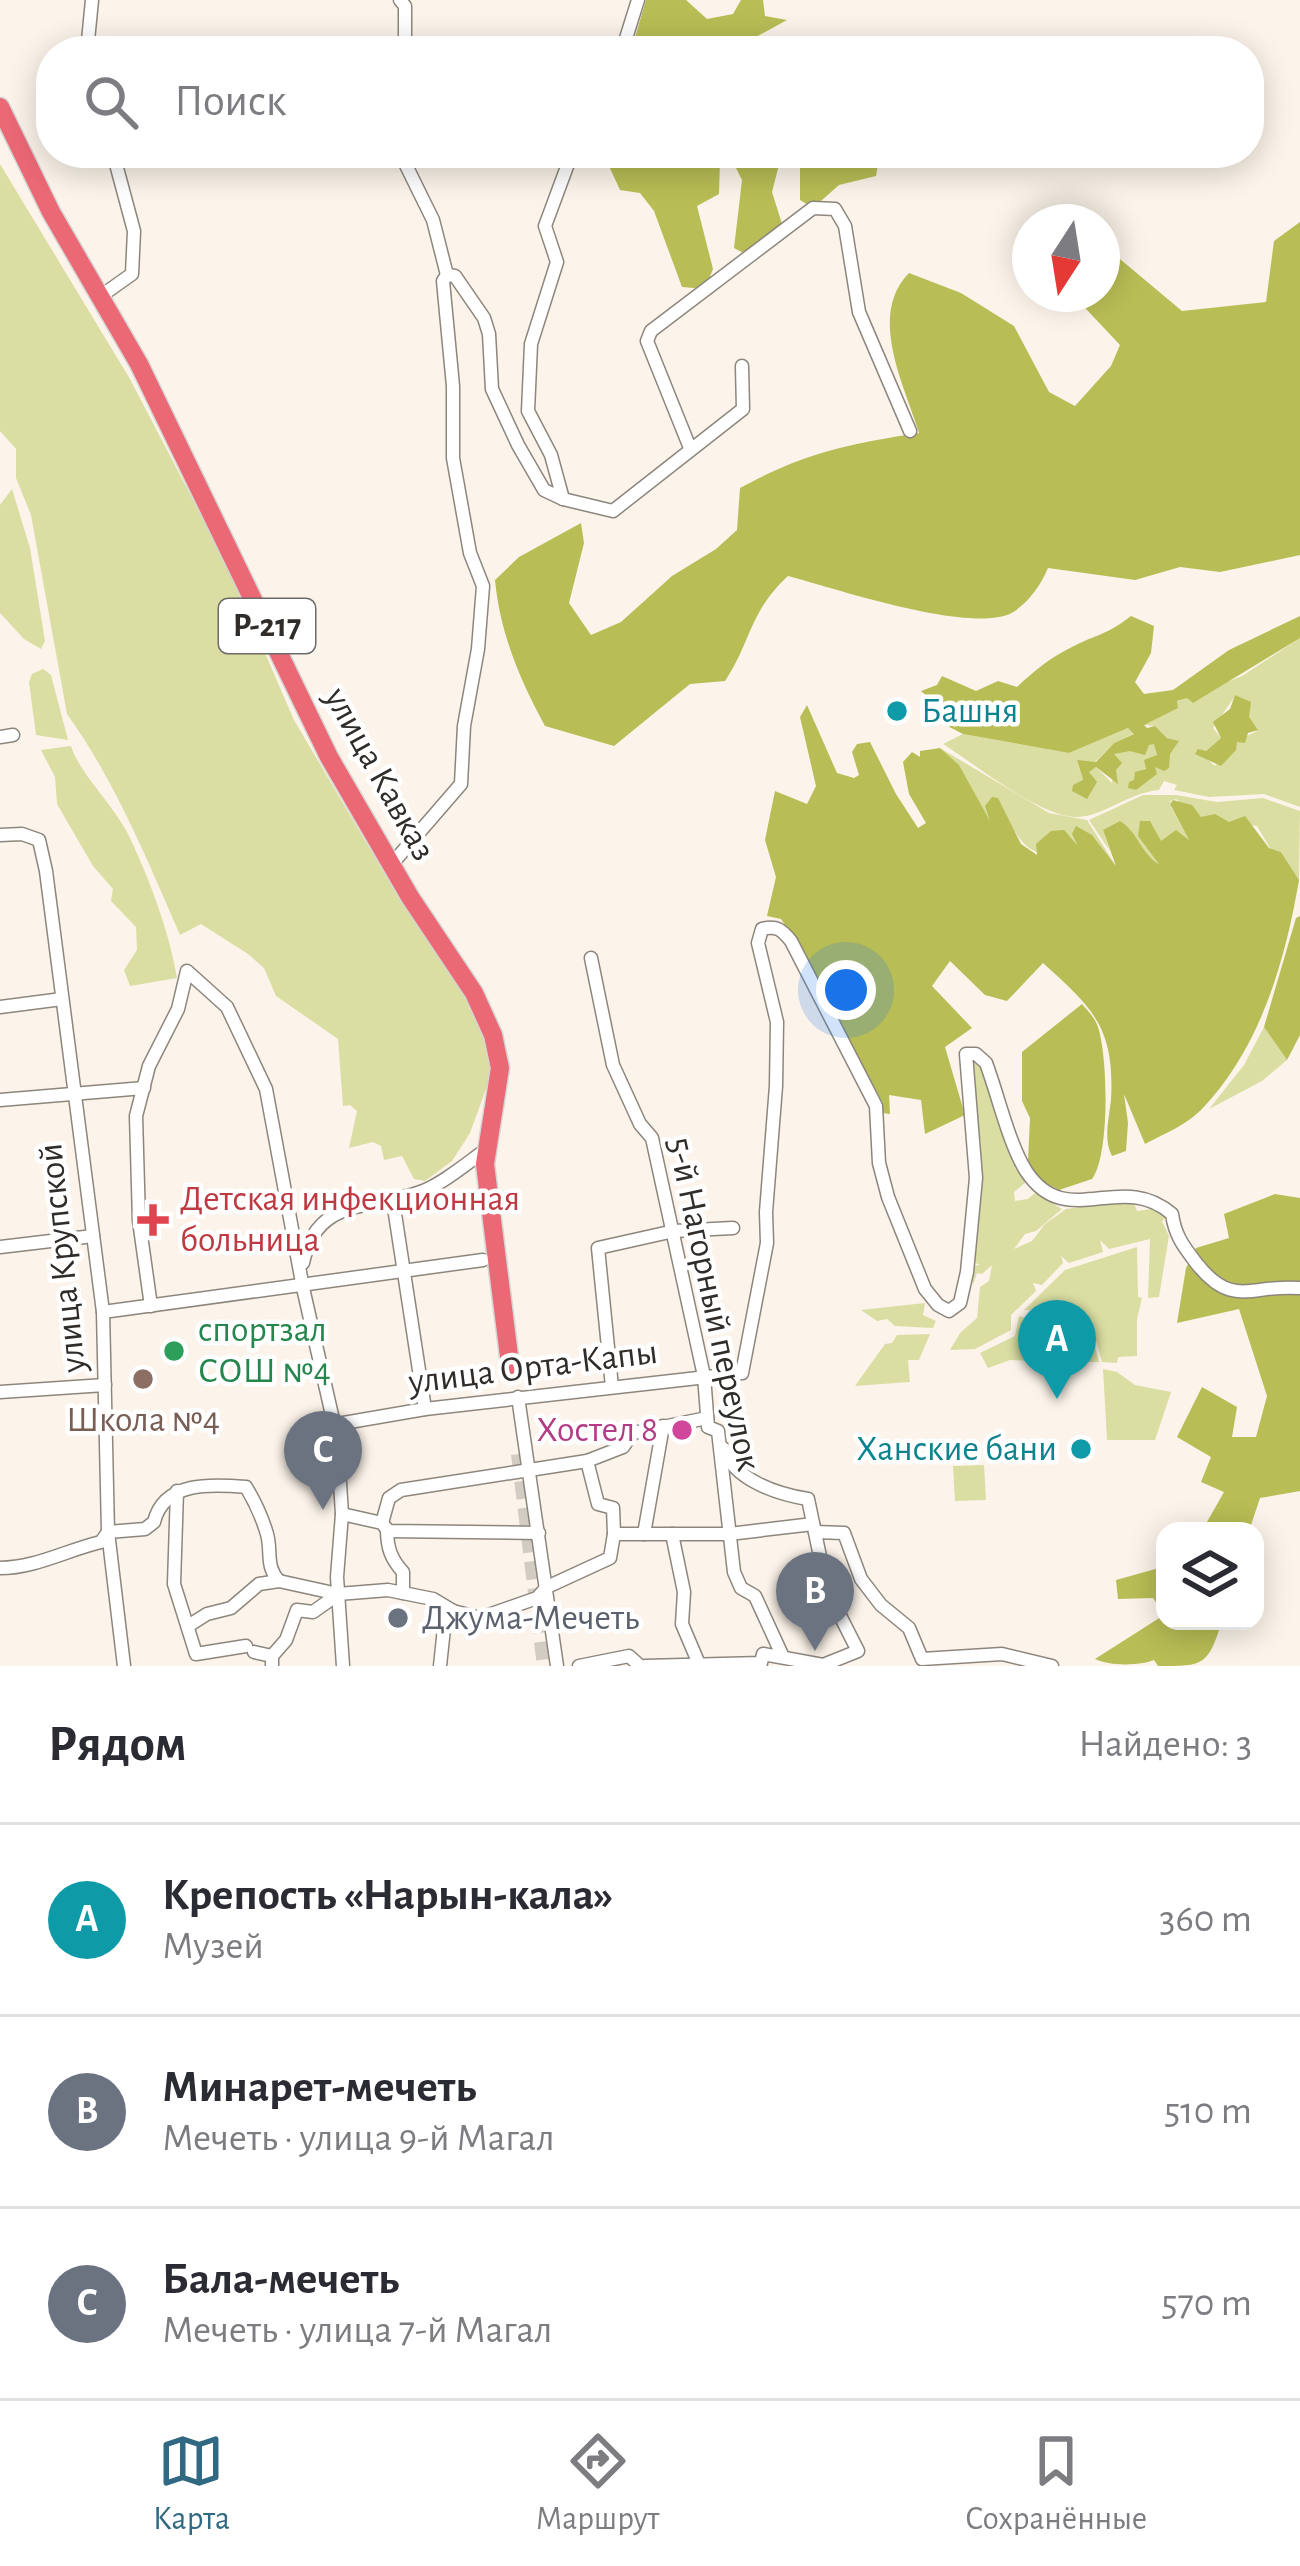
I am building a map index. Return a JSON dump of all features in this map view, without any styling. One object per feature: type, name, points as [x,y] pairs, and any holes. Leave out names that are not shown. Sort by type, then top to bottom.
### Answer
[{"type":"highway","name":"улица Кавказ","points":[[0,107],[51,212],[101,296],[200,487],[313,727],[391,865],[474,994],[493,1035],[500,1068],[487,1149],[487,1190],[511,1372]]},
{"type":"street","points":[[88,36],[92,0]]},
{"type":"street","points":[[400,0],[405,6],[405,36]]},
{"type":"street","points":[[627,36],[638,0]]},
{"type":"street","points":[[101,296],[132,274],[134,231],[117,168]]},
{"type":"street","points":[[391,865],[461,784],[483,586],[470,553],[453,458],[453,386],[443,281],[447,275],[433,220],[407,168]]},
{"type":"street","points":[[563,500],[551,454],[528,411],[531,344],[557,262],[545,226],[566,168]]},
{"type":"street","points":[[691,448],[647,341],[651,331],[813,208],[835,209],[845,226],[859,312],[910,431]]},
{"type":"street","points":[[447,275],[455,275],[484,317],[492,389],[518,445],[544,490],[563,500],[614,511],[743,409],[742,366]]},
{"type":"street","name":"улица Крупской","points":[[0,835],[34,836],[42,846],[103,1312],[107,1532],[124,1666]]},
{"type":"street","name":"5-й Нагорный переулок","points":[[742,1373],[767,1243],[777,1022],[758,943],[762,929],[771,926],[781,929],[790,941],[876,1106],[879,1163],[888,1197],[925,1288],[942,1309],[949,1311],[960,1303],[968,1272],[976,1178],[966,1054],[976,1054],[986,1063],[1025,1170],[1043,1189],[1068,1202],[1144,1196],[1172,1214],[1174,1235],[1214,1285],[1230,1291],[1300,1288]]},
{"type":"street","name":"5-й Нагорный переулок","points":[[591,958],[613,1065],[640,1124],[652,1138],[674,1232],[704,1376],[708,1427],[718,1431],[720,1441],[734,1572],[741,1588],[755,1596],[783,1657]]},
{"type":"street","points":[[151,1306],[139,1221],[136,1116],[149,1066],[178,1009],[187,971],[227,1007],[262,1073],[337,1437],[343,1666]]},
{"type":"street","points":[[0,1007],[62,999]]},
{"type":"street","points":[[0,1100],[144,1088]]},
{"type":"street","points":[[302,1270],[311,1236],[326,1216],[429,1188],[487,1149]]},
{"type":"street","points":[[393,1201],[425,1409]]},
{"type":"street","points":[[612,1387],[598,1248],[674,1232],[733,1228]]},
{"type":"street","points":[[0,1247],[93,1236]]},
{"type":"street","points":[[103,1312],[483,1261]]},
{"type":"street","name":"улица Орта-Капы","points":[[332,1424],[518,1397],[742,1373]]},
{"type":"street","points":[[0,1392],[106,1385]]},
{"type":"street","points":[[518,1397],[557,1666]]},
{"type":"street","points":[[403,1593],[403,1572],[387,1549],[384,1526],[389,1498],[401,1490],[587,1461],[623,1447],[633,1433],[707,1418]]},
{"type":"street","points":[[644,1534],[663,1426]]},
{"type":"street","points":[[579,1666],[760,1663],[763,1654],[823,1665],[858,1651],[827,1590],[808,1499],[758,1483],[726,1458],[720,1441]]},
{"type":"street","points":[[188,1626],[207,1614],[231,1608],[260,1584],[280,1582],[338,1594],[388,1590],[434,1600],[480,1618],[537,1598],[547,1587],[610,1558],[613,1508],[598,1504],[587,1461]]},
{"type":"street","points":[[0,1568],[26,1568],[63,1551],[101,1542],[107,1532],[145,1528],[177,1490],[215,1484],[246,1487],[269,1542],[268,1563],[280,1582]]},
{"type":"street","points":[[177,1490],[175,1584],[196,1654],[250,1649],[272,1661],[297,1610],[313,1612],[338,1594]]},
{"type":"street","points":[[342,1514],[426,1534],[449,1529],[539,1533]]},
{"type":"street","points":[[614,1534],[814,1528],[844,1533],[861,1579],[881,1605],[909,1628],[922,1659],[1001,1654],[1052,1666]]},
{"type":"street","points":[[672,1534],[684,1592],[682,1624],[698,1664]]},
{"type":"street","points":[[440,1666],[445,1619],[453,1611]]},
{"type":"green space","points":[[646,0],[686,0],[707,19],[733,14],[741,0],[763,0],[765,16],[787,20],[758,36],[635,36]]},
{"type":"green space","points":[[0,164],[130,379],[227,565],[294,720],[483,1029],[491,1055],[490,1078],[470,1133],[452,1161],[425,1181],[414,1179],[402,1156],[384,1160],[381,1146],[373,1142],[349,1148],[357,1111],[343,1106],[338,1039],[276,996],[264,968],[248,954],[201,924],[180,935],[115,793],[67,714],[31,515],[16,478],[16,449],[0,431]]},
{"type":"green space","points":[[610,168],[720,168],[719,194],[697,206],[713,269],[705,289],[682,287],[654,211],[640,193],[620,190]]},
{"type":"green space","points":[[736,168],[778,168],[772,192],[784,230],[749,256],[734,248],[742,180]]},
{"type":"green space","points":[[800,168],[877,168],[876,176],[839,185],[813,208],[800,200]]},
{"type":"green space","points":[[1300,222],[1300,555],[1220,572],[1180,567],[1135,580],[1048,568],[1026,602],[997,617],[939,615],[788,576],[765,602],[725,681],[690,684],[614,746],[545,726],[512,656],[495,580],[519,557],[581,523],[584,543],[569,603],[591,635],[621,622],[672,576],[737,530],[740,488],[827,451],[919,433],[890,330],[897,290],[909,273],[961,293],[1014,326],[1049,392],[1075,406],[1111,366],[1120,345],[1089,312],[1120,312],[1120,259],[1182,311],[1266,302],[1274,241]]},
{"type":"green space","points":[[12,489],[30,548],[45,641],[41,649],[24,639],[0,613],[0,505]]},
{"type":"green space","points":[[1131,616],[1154,626],[1151,653],[1135,682],[1144,694],[1173,690],[1229,650],[1300,616],[1300,638],[1193,703],[1187,698],[1177,701],[1178,708],[1144,725],[1155,726],[1167,738],[1179,741],[1170,754],[1169,768],[1155,767],[1157,774],[1136,790],[1128,788],[1135,772],[1146,769],[1144,760],[1157,755],[1154,744],[1145,755],[1114,754],[1122,763],[1116,770],[1118,784],[1096,767],[1089,772],[1097,782],[1087,799],[1072,791],[1083,780],[1077,760],[1096,762],[1114,743],[1134,734],[1128,728],[1069,753],[963,734],[930,717],[924,707],[931,700],[921,691],[937,685],[942,676],[976,691],[998,681],[1017,687],[1057,655]]},
{"type":"green space","points":[[1300,638],[1300,807],[1264,794],[1209,797],[1174,790],[1177,785],[1164,781],[1159,790],[1097,813],[1063,815],[1027,800],[943,744],[963,734],[1069,753],[1128,728],[1135,733],[1114,743],[1095,762],[1077,761],[1083,781],[1081,799],[1088,772],[1096,767],[1112,783],[1113,754],[1155,743],[1157,755],[1128,788],[1170,754],[1178,741],[1155,726],[1143,725],[1176,702],[1242,676]],"holes":[[[1235,696],[1257,731],[1237,741],[1215,766],[1205,757],[1221,738],[1213,728]]]},
{"type":"green space","points":[[43,669],[51,675],[68,740],[36,735],[29,682],[32,674]]},
{"type":"green space","points":[[1235,695],[1251,702],[1249,717],[1258,730],[1248,733],[1245,743],[1237,742],[1236,750],[1221,766],[1195,754],[1221,738],[1213,722],[1230,709]]},
{"type":"green space","points":[[807,705],[837,773],[859,775],[852,752],[857,744],[870,742],[918,828],[926,823],[909,794],[903,762],[912,752],[920,757],[920,751],[940,748],[959,765],[990,821],[985,806],[992,797],[998,798],[1021,844],[1037,855],[1036,844],[1051,831],[1064,830],[1078,846],[1072,834],[1076,826],[1092,835],[1116,866],[1103,830],[1120,821],[1159,864],[1138,836],[1140,821],[1150,821],[1161,841],[1176,830],[1189,840],[1170,804],[1173,800],[1192,805],[1201,817],[1215,814],[1229,822],[1245,816],[1269,848],[1281,852],[1299,880],[1277,973],[1239,1060],[1201,1110],[1145,1144],[1124,1094],[1126,1151],[1112,1156],[1107,1136],[1109,1055],[1088,1007],[1043,963],[1007,1001],[985,995],[950,961],[932,986],[972,1028],[945,1047],[965,1115],[925,1134],[921,1100],[889,1095],[890,1114],[883,1113],[883,1103],[793,937],[781,919],[767,916],[776,877],[765,840],[775,791],[807,804],[816,786],[800,717]]},
{"type":"green space","points":[[71,746],[136,851],[164,923],[177,978],[130,986],[124,970],[137,950],[136,927],[111,901],[113,889],[93,866],[57,804],[55,777],[41,750]]},
{"type":"green space","points":[[940,748],[1049,813],[1087,820],[1116,866],[1092,835],[1084,855],[1054,855],[1027,846],[1004,812],[994,827]]},
{"type":"green space","points":[[1143,795],[1217,802],[1263,798],[1300,811],[1299,880],[1257,826],[1201,818],[1176,799],[1170,801],[1171,807],[1189,840],[1161,865],[1103,830],[1110,851],[1089,820]]},
{"type":"green space","points":[[1300,916],[1300,1035],[1287,1060],[1264,1027]]},
{"type":"green space","points":[[1082,1004],[1095,1021],[1101,1041],[1106,1105],[1102,1149],[1092,1179],[1059,1190],[1040,1180],[1028,1161],[1030,1118],[1022,1101],[1022,1052]]},
{"type":"green space","points":[[1264,1027],[1287,1060],[1262,1081],[1209,1109],[1244,1065]]},
{"type":"green space","points":[[973,1060],[986,1075],[1025,1183],[1014,1192],[1015,1201],[1035,1193],[1062,1209],[1036,1231],[1025,1234],[1014,1249],[1032,1241],[1066,1209],[1133,1200],[1137,1211],[1159,1208],[1167,1216],[1162,1221],[1169,1236],[1159,1297],[1148,1298],[1150,1239],[1109,1249],[1100,1240],[1103,1252],[1069,1263],[1061,1256],[1063,1263],[1042,1285],[1033,1283],[1036,1291],[1011,1315],[1011,1330],[975,1349],[950,1350],[977,1318],[980,1287],[989,1281],[992,1265],[977,1273],[973,1285],[971,1266],[980,1265],[971,1261],[981,1143],[968,1067]]},
{"type":"green space","points":[[1275,1194],[1300,1198],[1300,1491],[1260,1498],[1252,1522],[1207,1522],[1224,1492],[1201,1482],[1211,1457],[1177,1437],[1202,1387],[1237,1407],[1232,1437],[1256,1437],[1267,1396],[1239,1309],[1177,1323],[1186,1268],[1196,1248],[1229,1238],[1224,1214]]},
{"type":"green space","points":[[1137,1247],[1138,1297],[1142,1298],[1137,1356],[1102,1362],[1093,1329],[1024,1310],[1065,1270]]},
{"type":"green space","points":[[925,1303],[923,1315],[936,1321],[933,1328],[895,1326],[861,1310]]},
{"type":"green space","points":[[1029,1313],[1069,1345],[1081,1339],[1084,1331],[1091,1331],[1099,1362],[1010,1360],[988,1368],[980,1353],[1015,1336],[1019,1316],[1026,1318]]},
{"type":"green space","points":[[930,1334],[919,1360],[908,1360],[910,1382],[855,1386],[897,1335]]},
{"type":"green space","points":[[1103,1369],[1135,1385],[1171,1392],[1155,1440],[1107,1440]]},
{"type":"green space","points":[[984,1465],[986,1500],[955,1501],[953,1466]]},
{"type":"green space","points":[[1156,1569],[1156,1603],[1153,1598],[1118,1599],[1116,1580]]},
{"type":"green space","points":[[1156,1620],[1156,1630],[1219,1630],[1208,1655],[1195,1664],[1158,1666],[1154,1660],[1124,1664],[1095,1659]]},
{"type":"tunnel","points":[[520,1454],[546,1666]]},
{"type":"place","name":"Башня","points":[[897,711]]},
{"type":"place","name":"Детская инфекционная больница","points":[[153,1220]]},
{"type":"place","name":"спортзал СОШ №4","points":[[174,1351]]},
{"type":"place","name":"Школа №4","points":[[143,1379]]},
{"type":"place","name":"Крепость «Нарын-кала»","points":[[1057,1399]]},
{"type":"place","name":"Хостел 8","points":[[682,1430]]},
{"type":"place","name":"Ханские бани","points":[[1081,1449]]},
{"type":"place","name":"Бала-мечеть","points":[[323,1510]]},
{"type":"place","name":"Джума-Мечеть","points":[[398,1618]]},
{"type":"place","name":"Минарет-мечеть","points":[[815,1651]]}]
